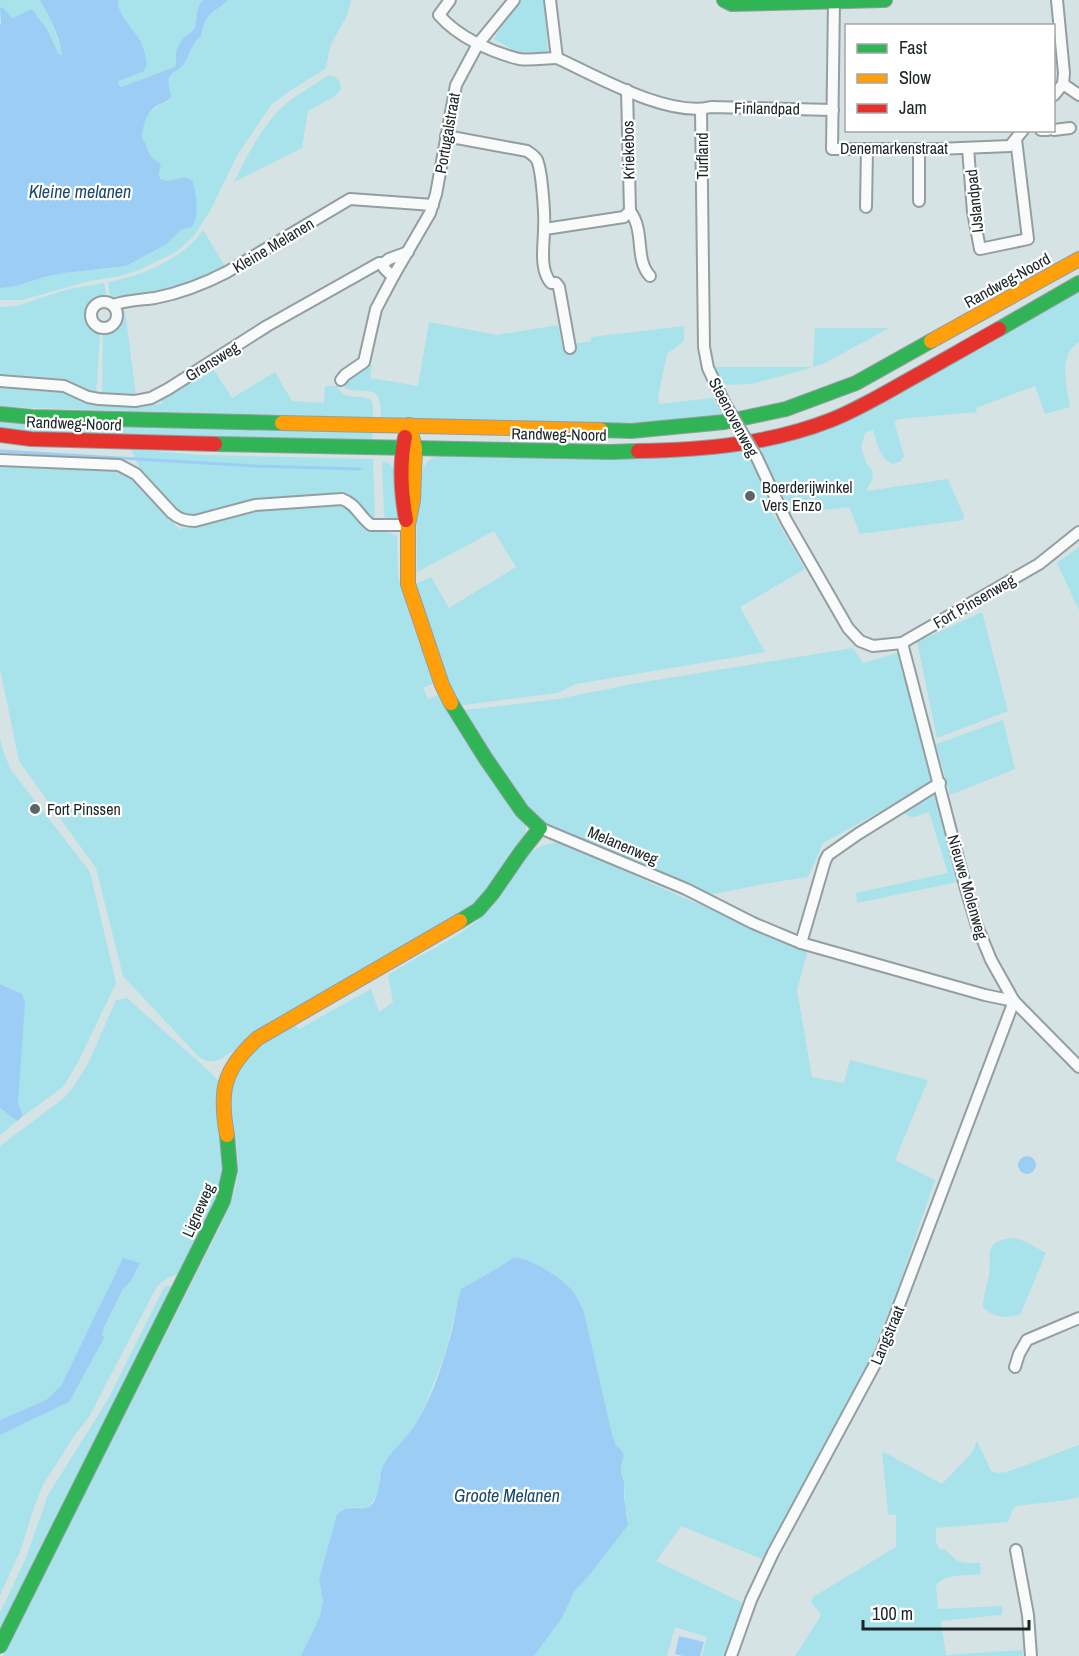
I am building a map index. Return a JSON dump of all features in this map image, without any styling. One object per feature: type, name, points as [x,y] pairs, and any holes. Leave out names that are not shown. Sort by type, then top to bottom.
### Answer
[{"type":"main road","points":[[730,1],[885,0]]},
{"type":"main road","name":"Randweg-Noord","points":[[0,414],[32,417],[631,431],[724,422],[786,408],[856,383],[1079,259]]},
{"type":"main road","name":"Randweg-Noord","points":[[0,435],[31,439],[107,442],[611,452],[685,450],[733,445],[795,432],[831,420],[877,398],[1079,283]]},
{"type":"main road","name":"Melanenweg","points":[[409,426],[408,448],[413,500],[408,525],[408,584],[442,685],[454,709],[522,811],[540,828]]},
{"type":"main road","name":"Ligneweg","points":[[0,1646],[223,1201],[230,1164],[223,1099],[225,1083],[232,1066],[258,1038],[478,910],[540,828]]},
{"type":"street","points":[[450,0],[439,15],[444,21],[478,44],[521,59],[557,58],[627,90],[671,106],[701,110]]},
{"type":"street","name":"Portugalstraat","points":[[341,380],[364,363],[376,309],[430,213],[456,85],[478,44],[514,0]]},
{"type":"street","points":[[550,0],[557,58]]},
{"type":"street","points":[[1055,93],[1063,84],[1064,73],[1057,0]]},
{"type":"street","name":"Denemarkenstraat","points":[[833,1],[832,149],[1010,146],[1019,135]]},
{"type":"street","points":[[1063,84],[1079,95]]},
{"type":"street","name":"Kriekebos","points":[[627,90],[630,211],[635,220],[646,272],[650,276]]},
{"type":"street","name":"Finlandpad","points":[[701,110],[711,107],[833,110]]},
{"type":"street","name":"Turfland","points":[[701,110],[702,203]]},
{"type":"street","points":[[1055,130],[1070,128]]},
{"type":"street","name":"IJslandpad","points":[[968,148],[973,212],[980,249],[1028,239],[1019,135]]},
{"type":"street","points":[[446,136],[527,151],[536,158],[540,171],[545,228],[542,248],[546,277],[559,287],[570,348]]},
{"type":"street","points":[[866,207],[867,149]]},
{"type":"street","points":[[919,149],[919,201]]},
{"type":"street","name":"Kleine Melanen","points":[[113,305],[124,301],[155,298],[180,292],[210,280],[350,199],[433,205]]},
{"type":"street","name":"Steenovenweg","points":[[702,203],[704,347],[708,368],[724,402],[757,458],[786,520],[848,628],[860,641]]},
{"type":"street","points":[[545,228],[624,217],[630,211]]},
{"type":"street","name":"Grensweg","points":[[0,381],[64,386],[88,397],[99,399],[135,401],[151,398],[267,326],[379,263],[408,252]]},
{"type":"street","points":[[384,263],[384,268],[388,273],[394,274]]},
{"type":"street","points":[[0,460],[119,465],[136,474],[172,513],[185,521],[195,521],[255,505],[342,499],[354,506],[371,525],[408,525]]},
{"type":"street","name":"Fort Pinsenweg","points":[[860,641],[873,646],[902,643],[1039,564],[1079,532]]},
{"type":"street","name":"Nieuwe Molenweg","points":[[902,643],[977,926],[990,960],[1014,1000],[1079,1067]]},
{"type":"street","points":[[801,943],[828,855],[940,783]]},
{"type":"street","name":"Melanenweg","points":[[540,828],[686,889],[753,923],[801,943],[985,995],[1014,1000]]},
{"type":"street","name":"Langstraat","points":[[731,1656],[773,1553],[881,1353],[1014,1000]]},
{"type":"street","points":[[1015,1367],[1027,1340],[1079,1318]]},
{"type":"street","points":[[1016,1550],[1028,1615],[1031,1656]]},
{"type":"shaded area","points":[[0,0],[40,0],[52,23],[63,55],[58,53],[47,29],[37,15],[12,19],[0,8]]},
{"type":"shaded area","points":[[118,0],[203,0],[199,7],[194,30],[188,33],[175,60],[176,64],[121,87],[118,84],[119,81],[143,71]]},
{"type":"shaded area","points":[[228,0],[351,0],[346,18],[330,48],[325,69],[271,105],[238,154],[210,211],[193,237],[176,252],[139,270],[120,276],[89,281],[22,300],[0,300],[0,288],[17,286],[64,273],[126,266],[167,244],[182,229],[185,177],[168,181],[160,179],[161,166],[151,156],[142,138],[143,130],[146,119],[152,111],[169,101],[169,77],[183,64],[195,42],[201,36],[206,18]]},
{"type":"shaded area","points":[[523,0],[544,0],[548,52],[518,53],[494,39],[514,3]]},
{"type":"shaded area","points":[[329,75],[338,80],[341,89],[335,96],[308,111],[302,148],[234,182],[254,144],[279,110]]},
{"type":"shaded area","points":[[203,230],[226,268],[170,289],[110,297],[108,282],[161,265],[185,250]]},
{"type":"shaded area","points":[[104,283],[107,298],[92,303],[86,314],[88,325],[100,334],[96,395],[0,377],[0,307],[17,306],[65,290]]},
{"type":"shaded area","points":[[1079,291],[1079,342],[1068,355],[1065,372],[1070,407],[1045,414],[1035,386],[976,408],[977,412],[899,419],[894,421],[904,456],[901,461],[893,464],[882,454],[873,430],[865,433],[861,448],[872,470],[873,478],[866,491],[948,479],[964,516],[963,520],[860,534],[849,507],[786,514],[770,473],[756,448]]},
{"type":"shaded area","points":[[122,311],[125,311],[136,397],[102,396],[103,335],[118,328]]},
{"type":"shaded area","points":[[429,322],[497,335],[558,325],[562,346],[591,341],[591,337],[684,326],[684,341],[667,354],[658,397],[659,404],[712,398],[725,417],[622,423],[381,418],[381,407],[377,395],[368,391],[346,389],[344,382],[366,363],[372,365],[370,378],[418,386]]},
{"type":"shaded area","points":[[815,328],[889,328],[825,363],[813,367]]},
{"type":"shaded area","points":[[212,367],[232,398],[275,372],[292,401],[324,403],[325,386],[337,386],[348,396],[371,400],[373,418],[0,407],[0,384],[54,388],[125,404],[127,407],[163,404],[159,400],[160,397]]},
{"type":"shaded area","points":[[710,367],[813,367],[751,384],[719,385]]},
{"type":"shaded area","points":[[0,420],[373,431],[372,441],[106,435],[0,429]]},
{"type":"shaded area","points":[[131,449],[201,455],[373,459],[375,519],[368,517],[356,502],[255,501],[194,517],[188,516],[177,511],[141,472]]},
{"type":"shaded area","points":[[744,450],[759,476],[773,514],[805,569],[740,607],[765,652],[576,684],[557,693],[464,705],[456,703],[416,591],[416,584],[431,577],[449,608],[516,567],[494,531],[417,572],[418,500],[422,473],[429,460],[442,456]]},
{"type":"shaded area","points":[[382,461],[390,464],[396,471],[399,515],[391,522],[384,515]]},
{"type":"shaded area","points":[[0,463],[116,470],[134,479],[179,529],[274,507],[335,503],[347,506],[371,529],[386,531],[397,536],[398,576],[415,632],[435,683],[423,688],[428,699],[441,694],[526,824],[523,839],[473,906],[256,1035],[221,1059],[209,1061],[198,1056],[123,976],[96,868],[19,761],[0,669]]},
{"type":"shaded area","points":[[1079,547],[1079,610],[1057,563]]},
{"type":"shaded area","points":[[982,612],[1008,711],[937,738],[917,642]]},
{"type":"shaded area","points":[[853,648],[863,663],[897,653],[935,781],[823,843],[808,877],[704,896],[537,820],[462,714],[465,710],[558,699],[638,683]]},
{"type":"shaded area","points":[[1003,720],[1015,769],[950,795],[936,744]]},
{"type":"shaded area","points":[[0,738],[11,770],[90,872],[116,983],[78,1062],[63,1087],[23,1116],[18,1103],[22,994],[0,984]]},
{"type":"shaded area","points":[[938,794],[962,881],[857,903],[856,893],[948,873],[929,812],[910,817],[903,812]]},
{"type":"shaded area","points":[[560,842],[808,950],[797,990],[812,1077],[844,1083],[850,1060],[928,1080],[895,1160],[935,1180],[900,1282],[870,1360],[762,1559],[681,1526],[656,1561],[743,1603],[724,1656],[702,1656],[707,1637],[675,1627],[667,1656],[534,1656],[562,1618],[575,1590],[587,1578],[628,1518],[621,1473],[624,1456],[612,1434],[584,1312],[574,1293],[563,1282],[536,1264],[514,1257],[461,1289],[444,1357],[420,1418],[384,1464],[379,1477],[379,1493],[369,1506],[364,1509],[352,1507],[342,1510],[319,1578],[323,1601],[320,1616],[301,1656],[3,1656],[229,1206],[238,1172],[232,1112],[233,1082],[246,1054],[292,1022],[299,1029],[371,989],[379,1012],[393,1002],[388,975],[469,927],[495,903],[527,856],[542,846]]},
{"type":"shaded area","points":[[127,998],[220,1083],[225,1183],[179,1274],[167,1278],[157,1286],[89,1417],[44,1483],[21,1549],[0,1595],[0,1435],[69,1402],[123,1289],[130,1282],[123,1258],[61,1386],[46,1400],[0,1420],[0,1146],[64,1098],[88,1064],[116,1000]]},
{"type":"shaded area","points":[[0,1108],[17,1121],[0,1135]]},
{"type":"shaded area","points":[[1013,1238],[1024,1241],[1046,1253],[1020,1315],[1009,1317],[992,1314],[983,1308],[991,1249],[1003,1239]]},
{"type":"shaded area","points":[[164,1287],[174,1287],[0,1634],[0,1613],[26,1558],[48,1495],[107,1401]]},
{"type":"shaded area","points":[[977,1441],[991,1471],[998,1473],[1007,1472],[1079,1445],[1079,1497],[1016,1506],[1008,1522],[936,1528],[936,1542],[939,1549],[946,1550],[961,1562],[980,1563],[981,1574],[951,1577],[940,1581],[936,1585],[938,1609],[1002,1606],[1002,1615],[941,1621],[946,1655],[1022,1650],[1023,1656],[795,1656],[820,1617],[820,1613],[811,1602],[813,1597],[896,1547],[896,1515],[888,1514],[882,1451],[942,1484],[971,1454]]},
{"type":"water","name":"Kleine melanen","points":[[40,0],[118,0],[120,11],[141,42],[147,65],[144,71],[119,81],[118,84],[121,87],[174,67],[179,44],[194,30],[200,3],[203,0],[228,0],[208,17],[201,36],[195,42],[183,65],[169,78],[171,97],[152,110],[143,130],[142,138],[152,158],[161,166],[160,179],[168,181],[185,177],[193,181],[197,211],[192,227],[182,229],[167,244],[126,266],[64,273],[17,286],[0,288],[0,8],[2,7],[12,18],[32,9],[47,29],[58,53],[62,55],[57,34]]},
{"type":"water","points":[[0,984],[22,994],[25,1003],[18,1103],[23,1116],[17,1121],[0,1108]]},
{"type":"water","points":[[1027,1156],[1035,1161],[1036,1165],[1031,1173],[1027,1174],[1019,1169],[1018,1165],[1023,1157]]},
{"type":"water","name":"Groote Melanen","points":[[514,1257],[536,1264],[563,1282],[574,1293],[584,1312],[612,1434],[624,1456],[621,1473],[628,1525],[575,1590],[562,1618],[534,1656],[301,1656],[320,1616],[323,1601],[319,1579],[337,1515],[351,1508],[369,1507],[376,1498],[384,1464],[414,1426],[434,1388],[452,1330],[461,1289]]},
{"type":"water","points":[[123,1258],[140,1263],[130,1282],[123,1289],[104,1328],[102,1334],[104,1338],[69,1402],[0,1435],[0,1420],[46,1400],[61,1386]]},
{"type":"water","points":[[679,1636],[704,1642],[700,1656],[675,1654]]},
{"type":"waterway","points":[[0,451],[257,466],[360,469]]},
{"type":"traffic: fast","points":[[724,0],[732,4],[885,0]]},
{"type":"traffic: fast","points":[[999,329],[1079,283]]},
{"type":"traffic: fast","points":[[601,430],[631,431],[725,422],[786,409],[856,383],[931,341]]},
{"type":"traffic: fast","points":[[0,414],[32,417],[282,423]]},
{"type":"traffic: fast","points":[[215,444],[638,451]]},
{"type":"traffic: fast","points":[[451,703],[522,811],[540,828],[492,894],[478,910],[460,921]]},
{"type":"traffic: fast","points":[[0,1646],[223,1201],[230,1170],[227,1135]]},
{"type":"traffic: slow","points":[[931,341],[1079,259]]},
{"type":"traffic: slow","points":[[282,423],[601,430]]},
{"type":"traffic: slow","points":[[409,425],[415,448],[413,500],[408,525],[408,584],[442,685],[451,703]]},
{"type":"traffic: slow","points":[[227,1135],[224,1106],[226,1082],[237,1060],[246,1049],[258,1038],[460,921]]},
{"type":"traffic: jam","points":[[638,451],[736,444],[808,428],[862,406],[999,329]]},
{"type":"traffic: jam","points":[[0,435],[31,439],[215,444]]},
{"type":"traffic: jam","points":[[405,437],[401,478],[406,520]]},
{"type":"place","name":"Boerderijwinkel Vers Enzo","points":[[750,496]]},
{"type":"place","name":"Fort Pinssen","points":[[35,809]]}]
